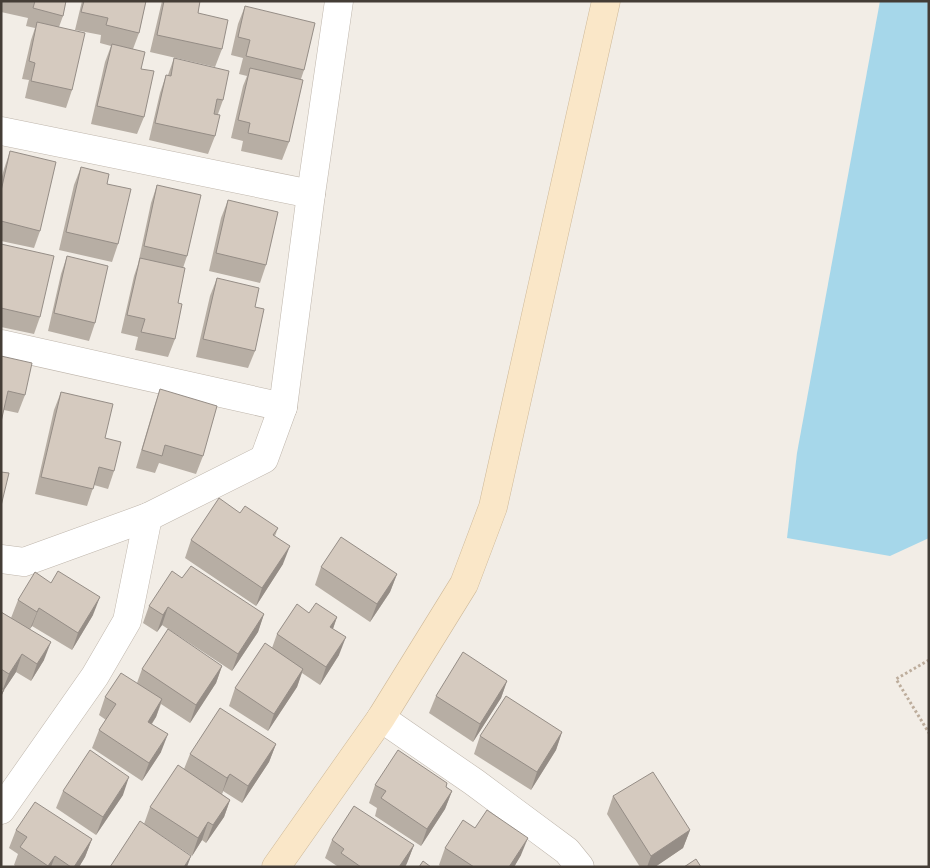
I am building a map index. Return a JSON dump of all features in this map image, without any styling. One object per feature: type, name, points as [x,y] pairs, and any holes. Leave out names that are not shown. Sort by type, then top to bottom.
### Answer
[{"type":"street","points":[[1,559],[24,562],[148,517],[264,459],[283,407],[339,1]]},
{"type":"street","points":[[276,867],[381,718],[464,584],[493,507],[606,1]]},
{"type":"street","points":[[1,131],[311,194]]},
{"type":"street","points":[[1,344],[283,407]]},
{"type":"street","points":[[1,810],[95,676],[127,621],[148,517]]},
{"type":"street","points":[[381,718],[474,782],[567,861]]},
{"type":"path","points":[[929,660],[896,679],[929,734]]},
{"type":"water","points":[[880,1],[929,1],[929,538],[890,556],[787,538],[797,453]]},
{"type":"building","points":[[35,1],[66,1],[63,16],[33,8]]},
{"type":"building","points":[[84,1],[146,1],[139,33],[106,25],[108,18],[81,12]]},
{"type":"building","points":[[164,1],[200,1],[198,13],[228,20],[222,49],[157,35]]},
{"type":"building","points":[[245,6],[315,23],[304,70],[246,56],[250,40],[238,37]]},
{"type":"building","points":[[37,22],[85,33],[72,90],[31,81],[35,63],[29,61]]},
{"type":"building","points":[[112,44],[145,52],[141,69],[154,71],[144,117],[97,106]]},
{"type":"building","points":[[174,58],[229,71],[223,100],[217,99],[214,114],[220,115],[215,136],[155,123],[166,75],[171,76]]},
{"type":"building","points":[[250,68],[303,80],[289,142],[248,133],[250,123],[238,120]]},
{"type":"building","points":[[10,151],[56,162],[40,231],[1,221],[1,191]]},
{"type":"building","points":[[81,167],[109,174],[107,184],[131,189],[118,244],[66,232]]},
{"type":"building","points":[[157,185],[201,195],[187,256],[144,246]]},
{"type":"building","points":[[228,200],[278,212],[266,265],[216,253]]},
{"type":"building","points":[[1,244],[54,256],[40,317],[1,308]]},
{"type":"building","points":[[67,256],[108,266],[95,323],[54,313]]},
{"type":"building","points":[[140,258],[185,268],[178,303],[182,304],[175,339],[141,332],[145,319],[127,315]]},
{"type":"building","points":[[217,278],[259,288],[255,307],[264,309],[255,351],[203,339]]},
{"type":"building","points":[[1,356],[32,363],[25,395],[8,391],[1,422]]},
{"type":"building","points":[[160,389],[217,406],[203,456],[165,445],[162,456],[142,450]]},
{"type":"building","points":[[61,392],[113,404],[105,438],[121,442],[114,471],[99,467],[93,489],[41,477]]},
{"type":"building","points":[[1,472],[9,473],[1,506]]},
{"type":"building","points":[[219,498],[240,513],[245,506],[278,528],[273,535],[290,546],[262,588],[191,540]]},
{"type":"building","points":[[341,537],[397,574],[377,604],[321,567]]},
{"type":"building","points":[[191,566],[264,614],[238,654],[168,607],[163,615],[149,606],[172,571],[182,578]]},
{"type":"building","points":[[58,571],[100,597],[78,633],[39,608],[37,612],[18,600],[35,572],[51,583]]},
{"type":"building","points":[[316,603],[337,617],[330,627],[346,637],[326,667],[277,634],[297,604],[309,613]]},
{"type":"building","points":[[1,612],[51,642],[37,664],[22,654],[9,674],[1,669]]},
{"type":"building","points":[[168,629],[222,666],[196,705],[142,669]]},
{"type":"building","points":[[265,643],[303,669],[274,714],[235,688]]},
{"type":"building","points":[[463,652],[507,681],[480,724],[436,696]]},
{"type":"building","points":[[121,673],[162,699],[148,722],[168,734],[149,763],[99,730],[116,704],[105,697]]},
{"type":"building","points":[[506,696],[562,732],[537,772],[480,736]]},
{"type":"building","points":[[220,708],[276,744],[248,786],[230,774],[227,778],[190,754]]},
{"type":"building","points":[[90,750],[129,777],[103,817],[63,791]]},
{"type":"building","points":[[398,750],[447,783],[446,787],[452,791],[427,829],[381,798],[386,791],[375,785]]},
{"type":"building","points":[[178,765],[230,800],[213,825],[208,822],[198,838],[150,807]]},
{"type":"building","points":[[653,772],[690,830],[651,856],[613,796]]},
{"type":"building","points":[[35,802],[92,839],[74,867],[71,867],[55,856],[48,866],[20,847],[27,837],[16,830]]},
{"type":"building","points":[[354,806],[414,845],[399,867],[361,867],[341,853],[344,849],[332,840]]},
{"type":"building","points":[[487,810],[528,838],[509,867],[474,867],[445,848],[463,820],[475,828]]},
{"type":"building","points":[[140,821],[191,856],[184,867],[110,867]]},
{"type":"building","points":[[696,859],[701,867],[684,867]]},
{"type":"building","points":[[423,861],[431,867],[419,867]]}]
